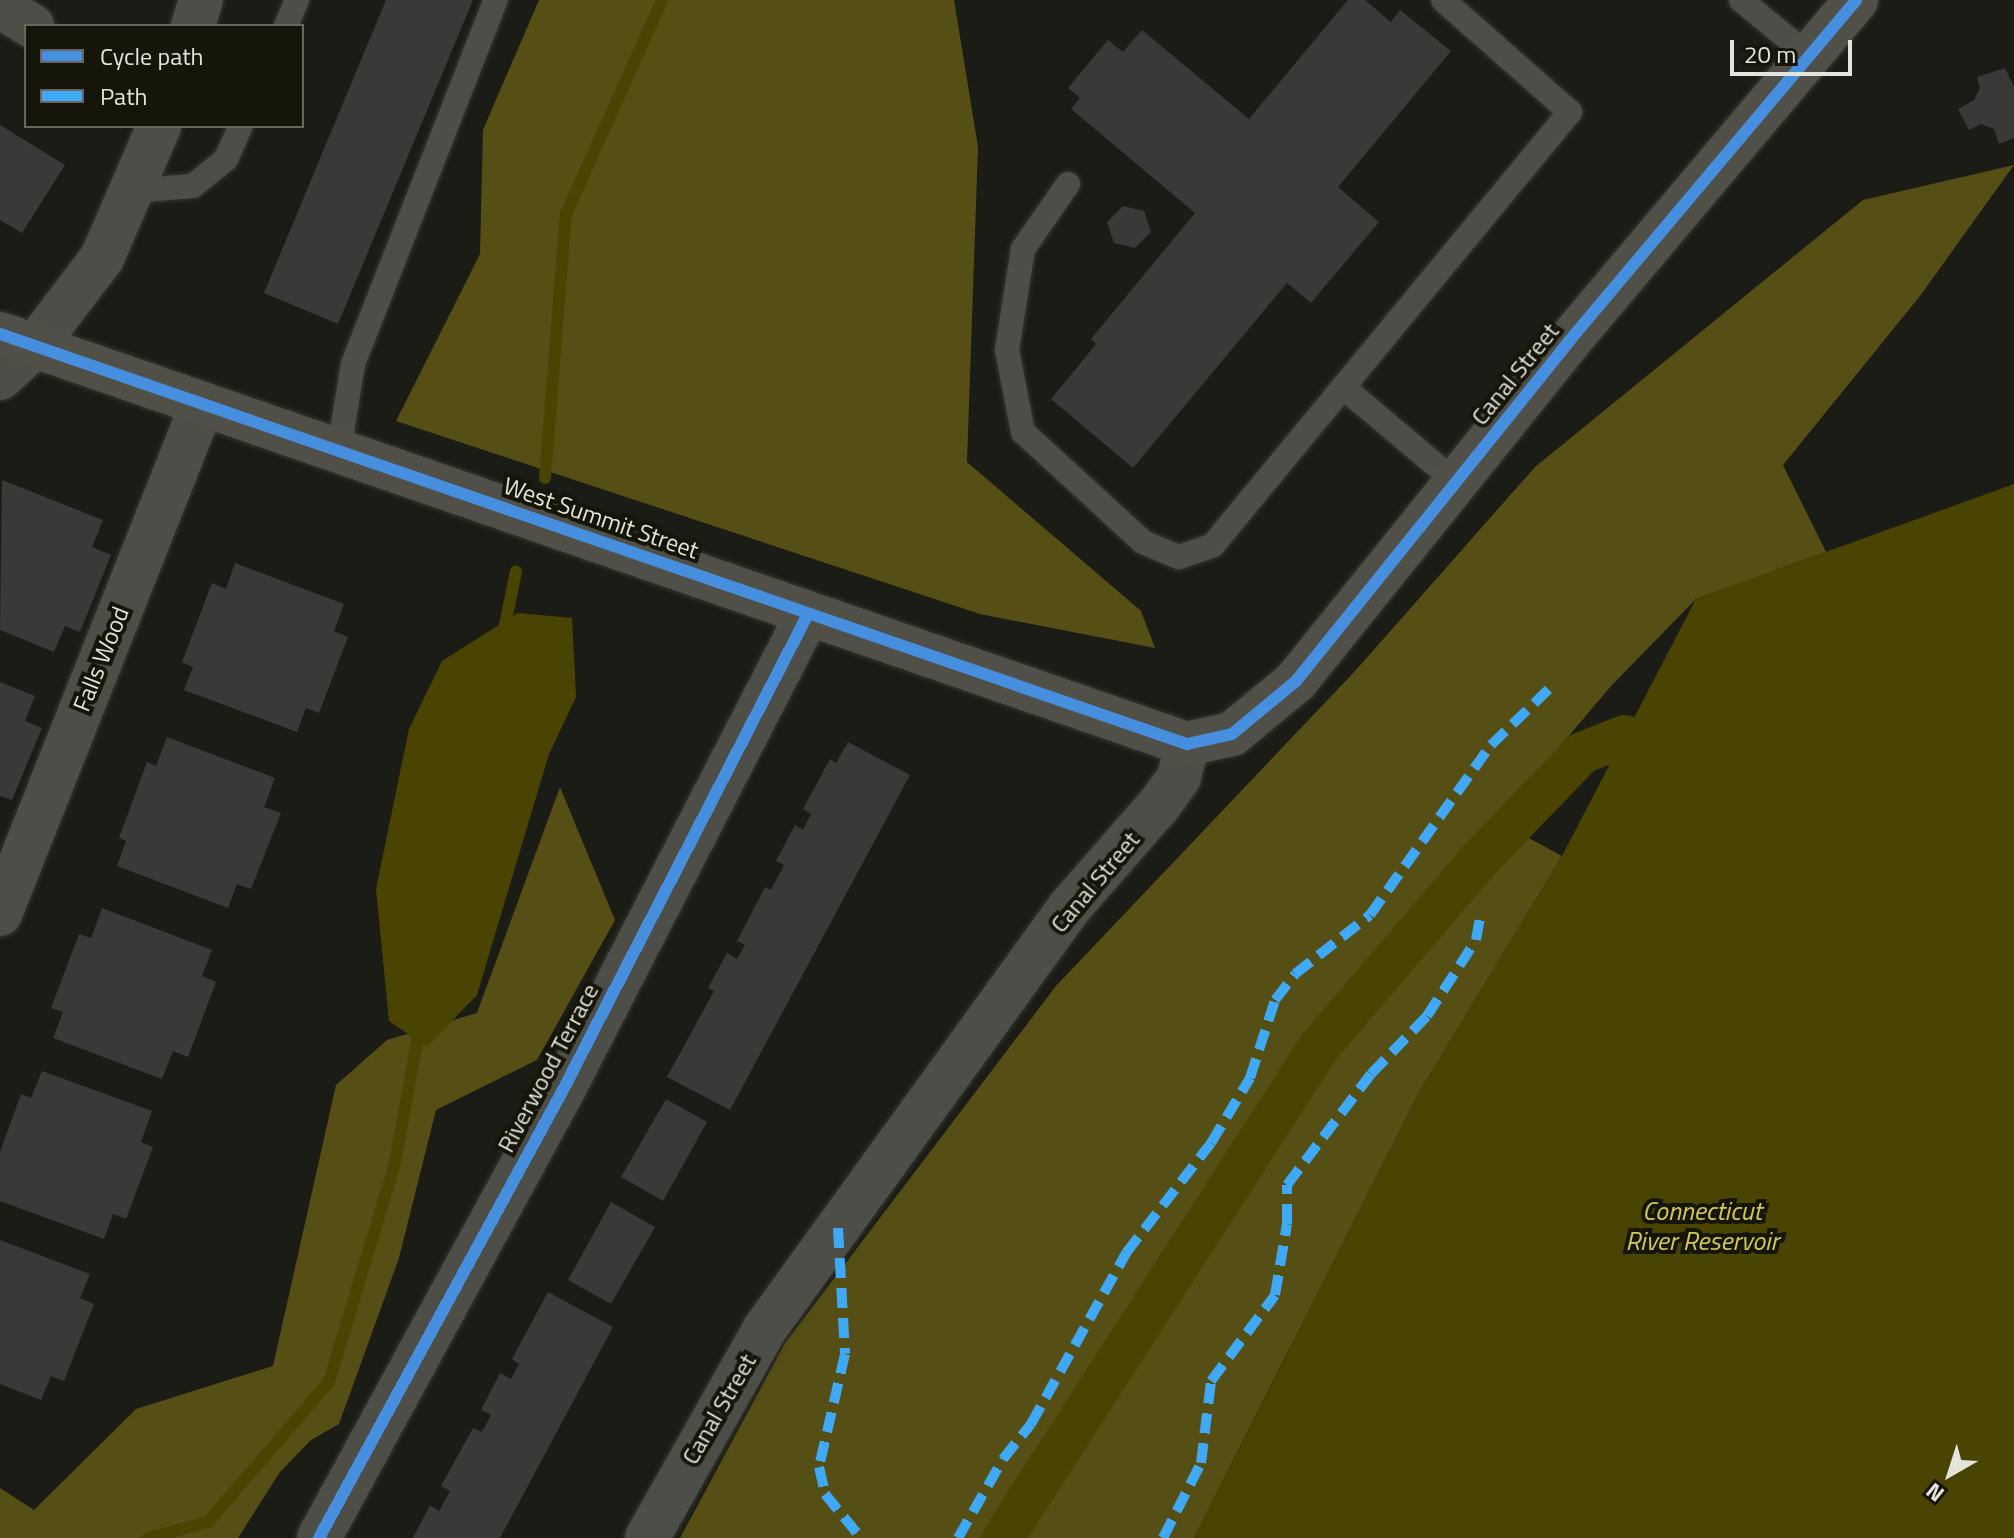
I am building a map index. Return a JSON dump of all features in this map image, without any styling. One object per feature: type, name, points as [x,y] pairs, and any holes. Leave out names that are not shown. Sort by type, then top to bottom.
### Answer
[{"type":"street","points":[[194,24],[201,0]]},
{"type":"street","name":"Canal Street","points":[[647,1538],[764,1330],[1069,908],[1166,796],[1179,777],[1187,744],[1232,734],[1296,681],[1456,482],[1856,0]]},
{"type":"street","points":[[0,6],[29,24]]},
{"type":"street","points":[[0,378],[17,340],[102,258],[158,128]]},
{"type":"street","name":"West Summit Street","points":[[17,340],[1187,744]]},
{"type":"street","name":"Falls Wood","points":[[0,914],[202,405]]},
{"type":"street","name":"Riverwood Terrace","points":[[319,1538],[564,1088],[808,614]]},
{"type":"lane","points":[[287,24],[297,0]]},
{"type":"lane","points":[[339,450],[353,364],[496,0]]},
{"type":"lane","points":[[1068,184],[1023,249],[1007,350],[1023,432],[1143,542],[1179,557],[1213,545],[1570,112],[1443,0]]},
{"type":"lane","points":[[1741,0],[1809,56]]},
{"type":"lane","points":[[130,191],[193,186],[226,159],[240,128]]},
{"type":"lane","points":[[1343,387],[1456,482]]},
{"type":"shaded area","points":[[539,0],[954,0],[978,147],[967,462],[1141,611],[1155,648],[980,614],[396,421],[480,254],[483,130]]},
{"type":"shaded area","points":[[2014,165],[1920,296],[1783,465],[1826,552],[1696,599],[1611,686],[1497,821],[1562,856],[1417,1096],[1194,1538],[680,1538],[785,1343],[1056,986],[1356,670],[1535,467],[1863,200]]},
{"type":"shaded area","points":[[560,787],[615,920],[537,1060],[436,1110],[399,1258],[339,1424],[311,1440],[280,1472],[238,1538],[0,1538],[0,1488],[34,1510],[136,1409],[273,1366],[336,1085],[387,1040],[477,1013]]},
{"type":"water","name":"Connecticut River Reservoir","points":[[2014,484],[2014,1538],[1194,1538],[1417,1096],[1562,856],[1696,599]]},
{"type":"water","points":[[518,613],[572,618],[576,697],[549,754],[477,995],[427,1047],[389,1021],[376,889],[409,729],[442,661]]},
{"type":"building","points":[[386,0],[473,0],[338,324],[264,293]]},
{"type":"building","points":[[1348,0],[1365,0],[1391,22],[1400,10],[1451,51],[1338,187],[1379,222],[1311,303],[1287,283],[1133,468],[1051,399],[1096,344],[1091,339],[1195,213],[1071,109],[1080,98],[1068,88],[1108,40],[1123,52],[1142,30],[1249,119]]},
{"type":"building","points":[[2005,68],[2014,87],[2014,138],[1999,144],[1994,129],[1981,124],[1969,130],[1958,109],[1974,100],[1980,88],[1977,77]]},
{"type":"building","points":[[0,125],[65,165],[22,233],[0,220]]},
{"type":"building","points":[[1123,206],[1144,211],[1151,232],[1135,248],[1114,243],[1107,222]]},
{"type":"building","points":[[2,480],[103,520],[92,547],[111,555],[80,632],[65,626],[54,652],[0,630]]},
{"type":"building","points":[[235,563],[344,604],[334,631],[348,637],[319,713],[306,708],[297,732],[184,690],[193,667],[182,662],[212,583],[226,589]]},
{"type":"building","points":[[0,682],[35,696],[25,721],[42,728],[12,800],[0,796]]},
{"type":"building","points":[[167,737],[275,778],[264,807],[281,813],[251,889],[237,884],[228,908],[117,866],[126,841],[119,838],[147,762],[156,766]]},
{"type":"building","points":[[848,742],[910,775],[730,1110],[667,1077],[714,991],[708,988],[727,953],[737,959],[745,945],[737,941],[765,887],[771,890],[784,865],[776,861],[795,825],[803,830],[811,814],[803,809],[830,759],[836,763]]},
{"type":"building","points":[[102,908],[212,950],[202,976],[216,982],[188,1057],[173,1051],[162,1079],[53,1038],[63,1012],[51,1008],[79,934],[91,938]]},
{"type":"building","points":[[42,1071],[152,1111],[141,1142],[153,1147],[126,1219],[113,1214],[104,1239],[0,1201],[0,1152],[21,1094],[31,1098]]},
{"type":"building","points":[[666,1099],[707,1122],[663,1201],[621,1177]]},
{"type":"building","points":[[611,1202],[655,1227],[611,1304],[568,1280]]},
{"type":"building","points":[[0,1240],[90,1274],[80,1298],[94,1304],[64,1381],[51,1376],[41,1400],[0,1384]]},
{"type":"building","points":[[548,1292],[613,1327],[500,1538],[413,1538],[430,1505],[439,1511],[450,1491],[441,1486],[473,1428],[482,1432],[491,1415],[481,1410],[500,1373],[511,1379],[519,1364],[512,1359]]},
{"type":"waterway","points":[[545,478],[566,214],[662,0]]},
{"type":"waterway","points":[[503,635],[516,571]]},
{"type":"waterway","points":[[1003,1538],[1319,1047],[1481,858],[1582,753],[1625,736]]},
{"type":"waterway","points":[[148,1538],[208,1522],[329,1382],[395,1163],[420,1025]]},
{"type":"marked path","points":[[958,1538],[1003,1459],[1031,1424],[1126,1253],[1211,1143],[1250,1078],[1275,1000],[1295,974],[1370,915],[1491,745],[1552,686]]},
{"type":"marked path","points":[[1163,1538],[1201,1463],[1211,1381],[1275,1295],[1287,1224],[1287,1185],[1371,1074],[1427,1016],[1476,940],[1481,912]]},
{"type":"marked path","points":[[838,1228],[845,1354],[819,1467],[825,1494],[861,1538]]},
{"type":"cycle path","points":[[0,334],[1187,744],[1232,734],[1296,681],[1570,340],[1856,0]]},
{"type":"cycle path","points":[[319,1538],[564,1088],[808,614]]}]
